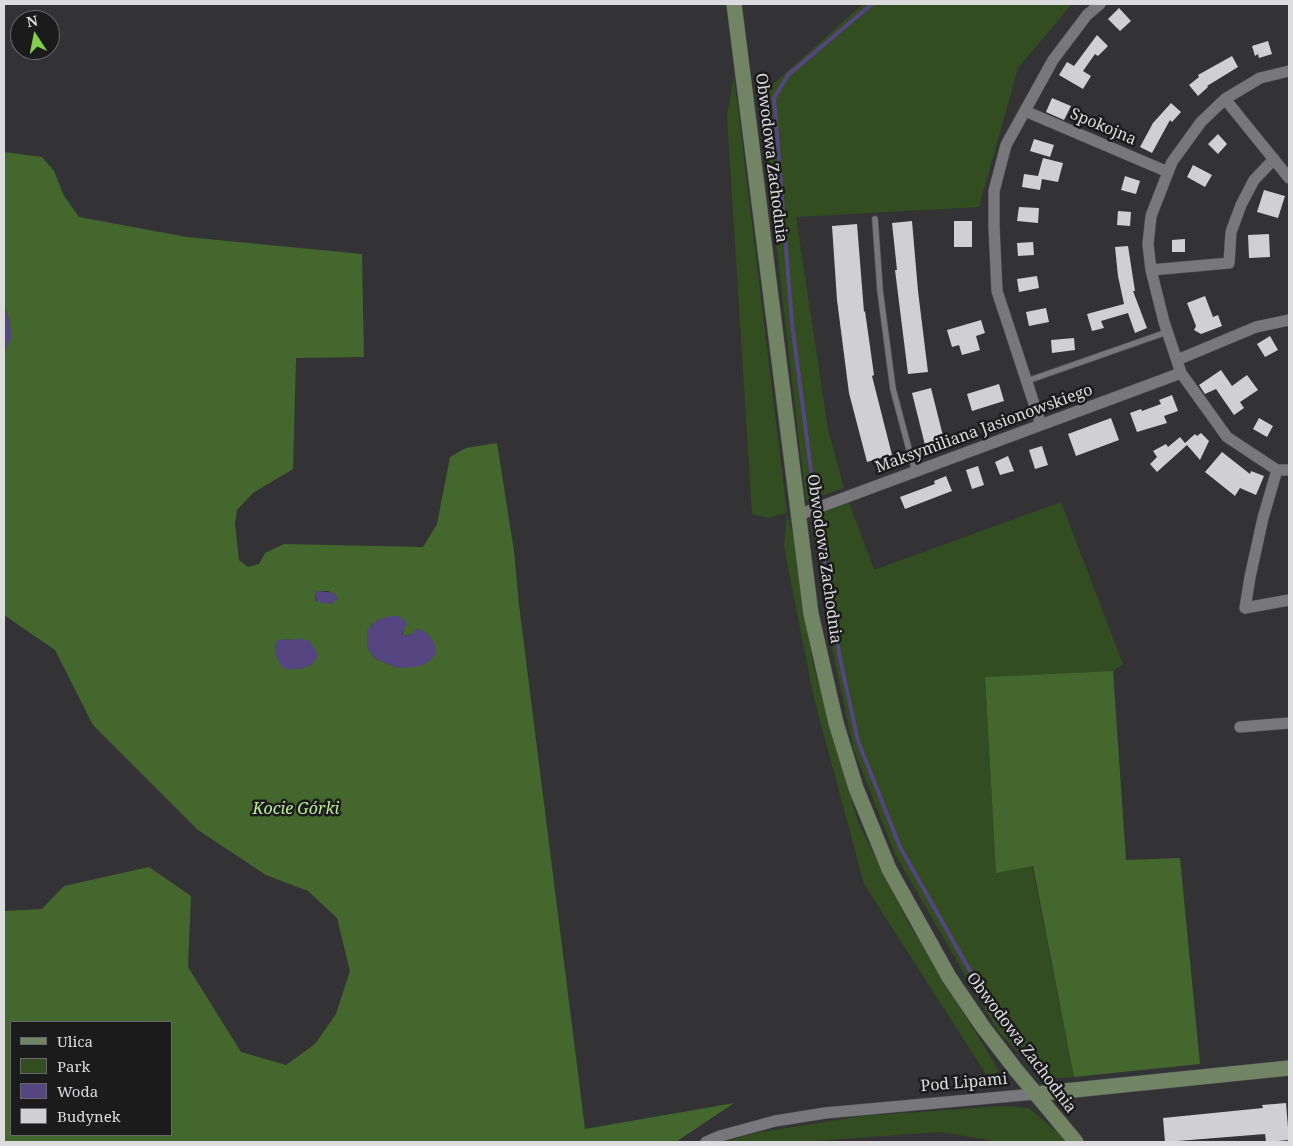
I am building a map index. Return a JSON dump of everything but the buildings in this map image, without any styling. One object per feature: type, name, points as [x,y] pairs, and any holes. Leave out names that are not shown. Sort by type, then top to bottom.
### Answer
[{"type":"main road","name":"Obwodowa Zachodnia","points":[[734,4],[811,614],[836,723],[856,788],[889,869],[949,977],[983,1027],[1035,1094],[1076,1142]]},
{"type":"main road","name":"Pod Lipami","points":[[1035,1094],[1289,1068]]},
{"type":"street","points":[[1041,425],[997,291],[994,191],[1006,145],[1052,60],[1087,15],[1100,4]]},
{"type":"street","points":[[1289,71],[1260,78],[1225,99],[1201,122],[1172,162],[1151,216],[1148,244],[1151,270],[1181,373],[1228,437],[1283,470],[1263,518],[1245,608],[1289,600]]},
{"type":"street","points":[[1225,99],[1289,178]]},
{"type":"street","name":"Spokojna","points":[[1025,112],[1168,172]]},
{"type":"street","points":[[1151,270],[1229,263],[1231,232],[1241,205],[1254,180],[1274,159]]},
{"type":"street","points":[[1177,360],[1256,327],[1289,320]]},
{"type":"street","name":"Maksymiliana Jasionowskiego","points":[[798,515],[1181,373]]},
{"type":"street","points":[[1240,728],[1289,723]]},
{"type":"street","name":"Pod Lipami","points":[[706,1142],[720,1136],[775,1121],[825,1113],[1035,1094]]},
{"type":"lane","points":[[875,219],[880,290],[893,389],[915,472]]},
{"type":"lane","points":[[1027,381],[1168,332]]},
{"type":"green space","points":[[863,4],[1072,4],[1018,68],[979,207],[796,217],[828,429],[844,488],[806,501],[760,104],[771,86]]},
{"type":"green space","points":[[734,76],[787,513],[768,518],[752,514],[727,116]]},
{"type":"green space","name":"Kocie Górki","points":[[4,152],[42,157],[54,171],[64,196],[79,217],[187,237],[362,254],[364,357],[296,358],[293,469],[253,493],[237,510],[235,524],[239,560],[248,567],[259,564],[265,553],[284,544],[423,547],[437,524],[450,457],[466,448],[497,443],[514,551],[519,605],[585,1129],[734,1103],[676,1142],[4,1142],[4,911],[42,909],[64,886],[149,867],[191,896],[188,967],[241,1052],[286,1065],[315,1044],[336,1014],[350,971],[337,918],[308,891],[266,875],[198,830],[93,725],[55,650],[4,615],[4,350],[6,349],[10,322],[4,307]],"holes":[[[318,591],[329,591],[332,604],[316,601],[315,593]],[[384,618],[403,629],[403,636],[413,634],[417,629],[422,630],[399,668],[376,659],[367,647],[371,625]],[[283,639],[293,640],[286,669],[279,662]]]},
{"type":"green space","points":[[849,502],[874,570],[1061,502],[1123,664],[1113,671],[985,677],[996,872],[1032,866],[1074,1077],[1043,1079],[997,1030],[895,854],[854,750],[832,649],[811,518]]},
{"type":"green space","points":[[787,513],[795,542],[812,660],[858,822],[908,922],[999,1071],[991,1082],[864,884],[814,698],[784,547]]},
{"type":"green space","points":[[1113,671],[1126,860],[1180,858],[1200,1064],[1074,1077],[1033,866],[996,873],[985,677]]},
{"type":"green space","points":[[1003,1106],[1029,1108],[1066,1142],[999,1142],[940,1132],[800,1142],[725,1142],[755,1133],[862,1116]]},
{"type":"water","points":[[4,307],[10,322],[11,337],[4,350]]},
{"type":"water","points":[[318,591],[334,593],[338,598],[332,604],[317,602],[315,593]]},
{"type":"water","points":[[398,616],[406,621],[407,625],[403,629],[403,636],[413,634],[414,631],[419,629],[428,634],[436,647],[436,653],[432,659],[425,664],[415,667],[399,668],[376,659],[367,647],[367,630],[377,620]]},
{"type":"water","points":[[297,638],[310,641],[317,653],[317,658],[311,665],[301,669],[286,669],[281,666],[276,656],[275,644],[283,639],[293,640]]},
{"type":"waterway","points":[[813,486],[792,323],[774,98],[788,75],[872,4]]},
{"type":"waterway","points":[[819,520],[839,654],[858,741],[900,847],[1000,1024]]}]
